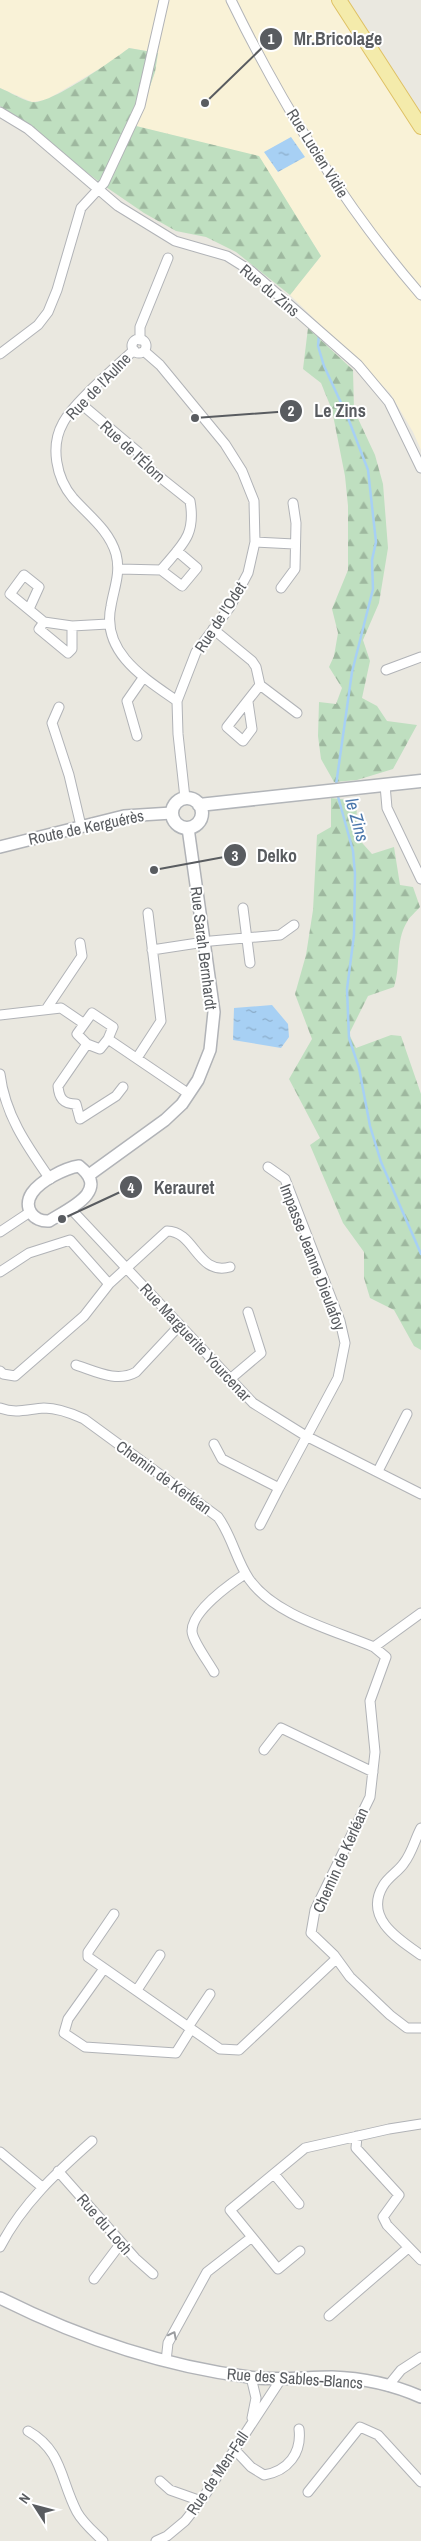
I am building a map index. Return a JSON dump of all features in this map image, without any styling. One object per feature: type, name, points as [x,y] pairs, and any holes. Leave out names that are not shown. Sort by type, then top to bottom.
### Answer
[{"type":"main road","points":[[339,0],[421,127]]},
{"type":"main road","points":[[199,805],[200,820],[188,828],[179,826],[172,813],[178,802],[185,798],[193,800],[199,805],[421,781]]},
{"type":"street","points":[[0,354],[38,324],[48,312],[62,276],[81,208],[104,183],[140,106],[164,0]]},
{"type":"street","name":"Rue Lucien Vidie","points":[[231,0],[250,39],[325,170],[421,294]]},
{"type":"street","name":"Rue du Zins","points":[[0,112],[28,129],[118,206],[175,241],[227,256],[251,271],[358,366],[388,402],[421,468]]},
{"type":"street","name":"Rue de l'Aulne","points":[[140,340],[140,328],[168,258]]},
{"type":"street","name":"Rue de l'Aulne","points":[[134,350],[133,344],[140,340]]},
{"type":"street","name":"Rue de l'Aulne","points":[[134,350],[139,353],[144,351],[145,343],[140,340]]},
{"type":"street","name":"Rue de l'Aulne","points":[[108,624],[119,569],[112,543],[72,497],[60,477],[57,460],[59,432],[68,416],[134,350]]},
{"type":"street","name":"Rue de l'Odet","points":[[144,351],[160,365],[225,444],[242,471],[254,501],[255,542],[248,573],[240,592],[196,652],[177,701],[178,734],[185,798]]},
{"type":"street","name":"Rue de l'Élorn","points":[[80,403],[138,452],[146,466],[190,500],[193,516],[192,531],[161,570]]},
{"type":"street","points":[[281,588],[295,569],[294,544],[296,523],[293,502]]},
{"type":"street","points":[[255,542],[294,544]]},
{"type":"street","points":[[119,569],[161,570],[182,586],[197,568],[177,551]]},
{"type":"street","points":[[29,609],[44,622],[72,626],[108,624],[118,651],[143,678],[177,701]]},
{"type":"street","points":[[44,622],[39,630],[68,653],[72,649],[72,626]]},
{"type":"street","points":[[213,629],[252,661],[256,667],[260,685],[297,713]]},
{"type":"street","points":[[386,670],[421,657]]},
{"type":"street","points":[[137,736],[127,701],[143,678]]},
{"type":"street","points":[[248,702],[260,685]]},
{"type":"street","points":[[58,707],[52,723],[69,775],[80,826]]},
{"type":"street","points":[[385,785],[387,808],[421,879]]},
{"type":"street","name":"Route de Kerguérès","points":[[0,847],[124,816],[172,813]]},
{"type":"street","name":"Rue Sarah Bernhardt","points":[[89,1174],[165,1120],[189,1094],[198,1080],[210,1050],[214,1012],[188,828]]},
{"type":"street","points":[[243,908],[250,963]]},
{"type":"street","points":[[136,1058],[162,1022],[148,913]]},
{"type":"street","points":[[152,950],[204,942],[280,935],[294,925]]},
{"type":"street","points":[[47,1008],[82,956],[80,943]]},
{"type":"street","points":[[0,1015],[47,1008],[61,1008],[84,1023]]},
{"type":"street","points":[[92,1013],[104,1019],[113,1028],[108,1039],[100,1049],[87,1044],[77,1034],[92,1013]]},
{"type":"street","points":[[108,1039],[189,1094]]},
{"type":"street","points":[[87,1044],[58,1086],[62,1100],[68,1104],[76,1104],[80,1119],[116,1096],[123,1087]]},
{"type":"street","points":[[0,1074],[2,1090],[18,1132],[50,1179]]},
{"type":"street","points":[[79,1166],[89,1174],[91,1187],[86,1196],[50,1222],[36,1219],[30,1212],[29,1202],[32,1192],[67,1168],[79,1166]]},
{"type":"street","name":"Impasse Jeanne Dieulafoy","points":[[260,1524],[338,1378],[345,1343],[340,1321],[285,1179],[268,1167]]},
{"type":"street","name":"Rue Marguerite Yourcenar","points":[[70,1208],[229,1380],[253,1403],[306,1436],[421,1494]]},
{"type":"street","points":[[0,1232],[30,1212]]},
{"type":"street","points":[[0,1371],[3,1374],[15,1376],[31,1365],[84,1316],[109,1284],[166,1231],[173,1231],[181,1235],[209,1267],[223,1269],[230,1267]]},
{"type":"street","points":[[0,1272],[29,1253],[70,1240],[109,1284]]},
{"type":"street","points":[[229,1380],[261,1353],[248,1312]]},
{"type":"street","points":[[76,1365],[104,1374],[128,1377],[136,1372],[179,1326]]},
{"type":"street","name":"Chemin de Kerléan","points":[[0,1408],[19,1412],[43,1408],[58,1410],[84,1419],[218,1517],[230,1537],[246,1574],[265,1596],[285,1610],[374,1647],[386,1657],[370,1701],[375,1752],[370,1797],[330,1877],[314,1918],[311,1933],[350,1977],[407,2028],[421,2028]]},
{"type":"street","points":[[378,1471],[407,1414]]},
{"type":"street","points":[[214,1444],[222,1459],[279,1488]]},
{"type":"street","points":[[214,1672],[192,1633],[194,1620],[223,1588],[246,1574]]},
{"type":"street","points":[[374,1647],[421,1613]]},
{"type":"street","points":[[264,1750],[281,1728],[373,1772]]},
{"type":"street","points":[[421,1828],[405,1863],[383,1886],[377,1906],[383,1925],[397,1938],[421,1955]]},
{"type":"street","points":[[114,1914],[88,1952],[92,1962],[137,1990],[220,2049],[238,2050],[336,1959]]},
{"type":"street","points":[[137,1990],[160,1955]]},
{"type":"street","points":[[103,1970],[68,2019],[64,2033],[85,2047],[176,2054],[210,1994]]},
{"type":"street","points":[[300,2250],[278,2269],[230,2210],[305,2148],[421,2124]]},
{"type":"street","points":[[357,2136],[356,2148],[399,2194],[383,2217],[387,2225],[421,2260]]},
{"type":"street","points":[[0,2247],[23,2210],[42,2187],[92,2141]]},
{"type":"street","points":[[0,2152],[42,2187]]},
{"type":"street","name":"Rue du Loch","points":[[58,2171],[120,2243],[153,2274]]},
{"type":"street","points":[[274,2174],[299,2204]]},
{"type":"street","points":[[166,2361],[168,2343],[208,2272],[252,2237]]},
{"type":"street","points":[[94,2278],[120,2243]]},
{"type":"street","points":[[329,2316],[408,2248]]},
{"type":"street","name":"Rue des Sables-Blancs","points":[[0,2298],[80,2333],[166,2361],[251,2377],[281,2379],[333,2377],[388,2386],[421,2397]]},
{"type":"street","points":[[388,2386],[401,2370],[421,2357]]},
{"type":"street","name":"Rue de Men-Fall","points":[[251,2377],[256,2398],[252,2420]]},
{"type":"street","name":"Rue de Men-Fall","points":[[156,2541],[167,2536],[185,2521],[201,2501],[236,2450],[252,2420],[267,2402],[281,2379]]},
{"type":"street","points":[[308,2492],[360,2427],[378,2435],[421,2482]]},
{"type":"street","points":[[236,2450],[251,2467],[264,2475],[274,2473],[295,2456],[301,2443],[299,2429]]},
{"type":"street","points":[[28,2431],[43,2439],[54,2453],[78,2514],[102,2541]]},
{"type":"street","points":[[160,2481],[170,2490],[201,2501]]},
{"type":"shaded area","points":[[0,0],[339,0],[421,127],[421,450],[413,432],[390,393],[290,295],[321,256],[259,157],[136,126],[155,72],[158,53],[129,48],[111,62],[46,100],[32,102],[0,88]]},
{"type":"green space","points":[[129,48],[158,53],[155,72],[136,126],[259,156],[321,256],[290,295],[236,252],[206,237],[176,231],[144,213],[106,187],[0,106],[0,88],[28,101],[41,101],[81,81]]},
{"type":"green space","points":[[308,328],[353,370],[354,410],[375,455],[383,484],[388,548],[379,603],[363,640],[370,661],[362,698],[377,706],[387,721],[417,725],[393,769],[357,780],[334,782],[321,759],[318,736],[319,702],[336,704],[342,688],[329,667],[334,656],[338,633],[332,609],[348,570],[348,506],[345,476],[332,410],[321,383],[303,369]]},
{"type":"green space","points":[[331,798],[357,801],[356,836],[372,854],[394,847],[400,885],[413,887],[420,907],[403,929],[394,987],[368,996],[349,1034],[356,1048],[391,1035],[401,1036],[421,1094],[421,1350],[414,1346],[394,1310],[370,1298],[364,1278],[364,1252],[343,1223],[310,1145],[320,1138],[289,1079],[312,1039],[295,994],[306,955],[313,910],[317,835],[331,827]]},
{"type":"water","points":[[291,137],[305,157],[278,172],[264,152]]},
{"type":"water","points":[[272,1005],[288,1024],[289,1037],[281,1048],[233,1040],[234,1008]]},
{"type":"waterway","name":"le Zins","points":[[319,334],[318,346],[324,366],[348,418],[368,470],[376,542],[372,560],[373,589],[352,672],[336,785]]},
{"type":"waterway","name":"le Zins","points":[[337,793],[353,851],[355,874],[354,935],[347,989],[349,1038],[359,1068],[370,1126],[381,1162],[421,1254]]},
{"type":"place","name":"Mr.Bricolage","points":[[205,103]]},
{"type":"place","name":"Le Zins","points":[[195,418]]},
{"type":"place","name":"Delko","points":[[154,870]]},
{"type":"place","name":"Kerauret","points":[[62,1219]]}]
